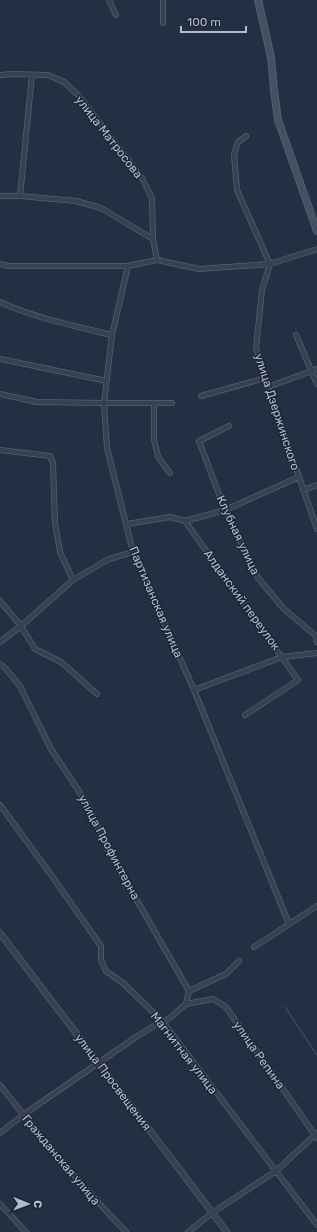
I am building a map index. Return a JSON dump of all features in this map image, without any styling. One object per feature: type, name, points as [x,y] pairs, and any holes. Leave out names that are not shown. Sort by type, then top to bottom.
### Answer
[{"type":"main road","points":[[258,0],[271,57],[278,120],[317,231]]},
{"type":"street","points":[[109,0],[116,15]]},
{"type":"street","points":[[162,23],[163,0]]},
{"type":"street","name":"улица Матросова","points":[[0,75],[48,75],[64,82],[78,96],[142,178],[152,198],[154,239],[157,260]]},
{"type":"street","points":[[20,196],[32,75]]},
{"type":"street","points":[[246,136],[238,142],[234,155],[237,190],[270,264]]},
{"type":"street","points":[[0,196],[20,196],[76,201],[101,208],[154,239]]},
{"type":"street","points":[[0,264],[9,266],[128,266],[157,260],[199,269],[270,264],[317,249]]},
{"type":"street","name":"улица Дзержинского","points":[[270,264],[262,290],[256,348],[317,530]]},
{"type":"street","name":"Партизанская улица","points":[[128,266],[112,335],[104,403],[107,448],[133,552],[194,690],[289,924]]},
{"type":"street","points":[[0,302],[13,308],[58,322],[112,335]]},
{"type":"street","points":[[296,335],[317,384]]},
{"type":"street","points":[[0,359],[107,381]]},
{"type":"street","points":[[268,387],[317,369]]},
{"type":"street","points":[[201,396],[265,378]]},
{"type":"street","points":[[0,394],[37,402],[172,403]]},
{"type":"street","points":[[154,403],[154,439],[158,457],[170,473]]},
{"type":"street","name":"Клубная улица","points":[[229,426],[199,441],[225,510],[258,578],[283,608],[316,636],[317,642]]},
{"type":"street","points":[[0,450],[50,456],[53,463],[55,523],[60,552],[73,580]]},
{"type":"street","points":[[127,524],[170,517],[185,521],[225,510],[299,477]]},
{"type":"street","points":[[304,490],[317,485]]},
{"type":"street","name":"Алданский переулок","points":[[185,521],[298,680],[245,715]]},
{"type":"street","points":[[0,642],[22,626],[73,580],[109,559],[133,552]]},
{"type":"street","points":[[0,601],[22,626],[35,648],[61,662],[97,694]]},
{"type":"street","points":[[194,690],[282,657],[317,653]]},
{"type":"street","name":"улица Профинтерна","points":[[0,664],[20,686],[51,749],[88,805],[109,852],[189,991]]},
{"type":"street","name":"Магнитная улица","points":[[0,805],[101,946],[101,960],[106,971],[123,982],[162,1021],[317,1225]]},
{"type":"street","points":[[254,947],[317,906]]},
{"type":"street","name":"улица Просвещения","points":[[0,932],[227,1232]]},
{"type":"street","points":[[0,1133],[90,1068],[136,1037],[162,1021],[167,1020],[186,1004],[189,991],[226,974],[239,961]]},
{"type":"street","name":"улица Репина","points":[[186,1004],[213,999],[226,1008],[316,1135]]},
{"type":"street","name":"Гражданская улица","points":[[0,1085],[88,1193],[126,1232]]},
{"type":"street","points":[[188,1232],[212,1213],[276,1171],[316,1135]]},
{"type":"street","points":[[0,1204],[26,1232]]},
{"type":"waterway","points":[[285,1007],[317,1055]]}]
